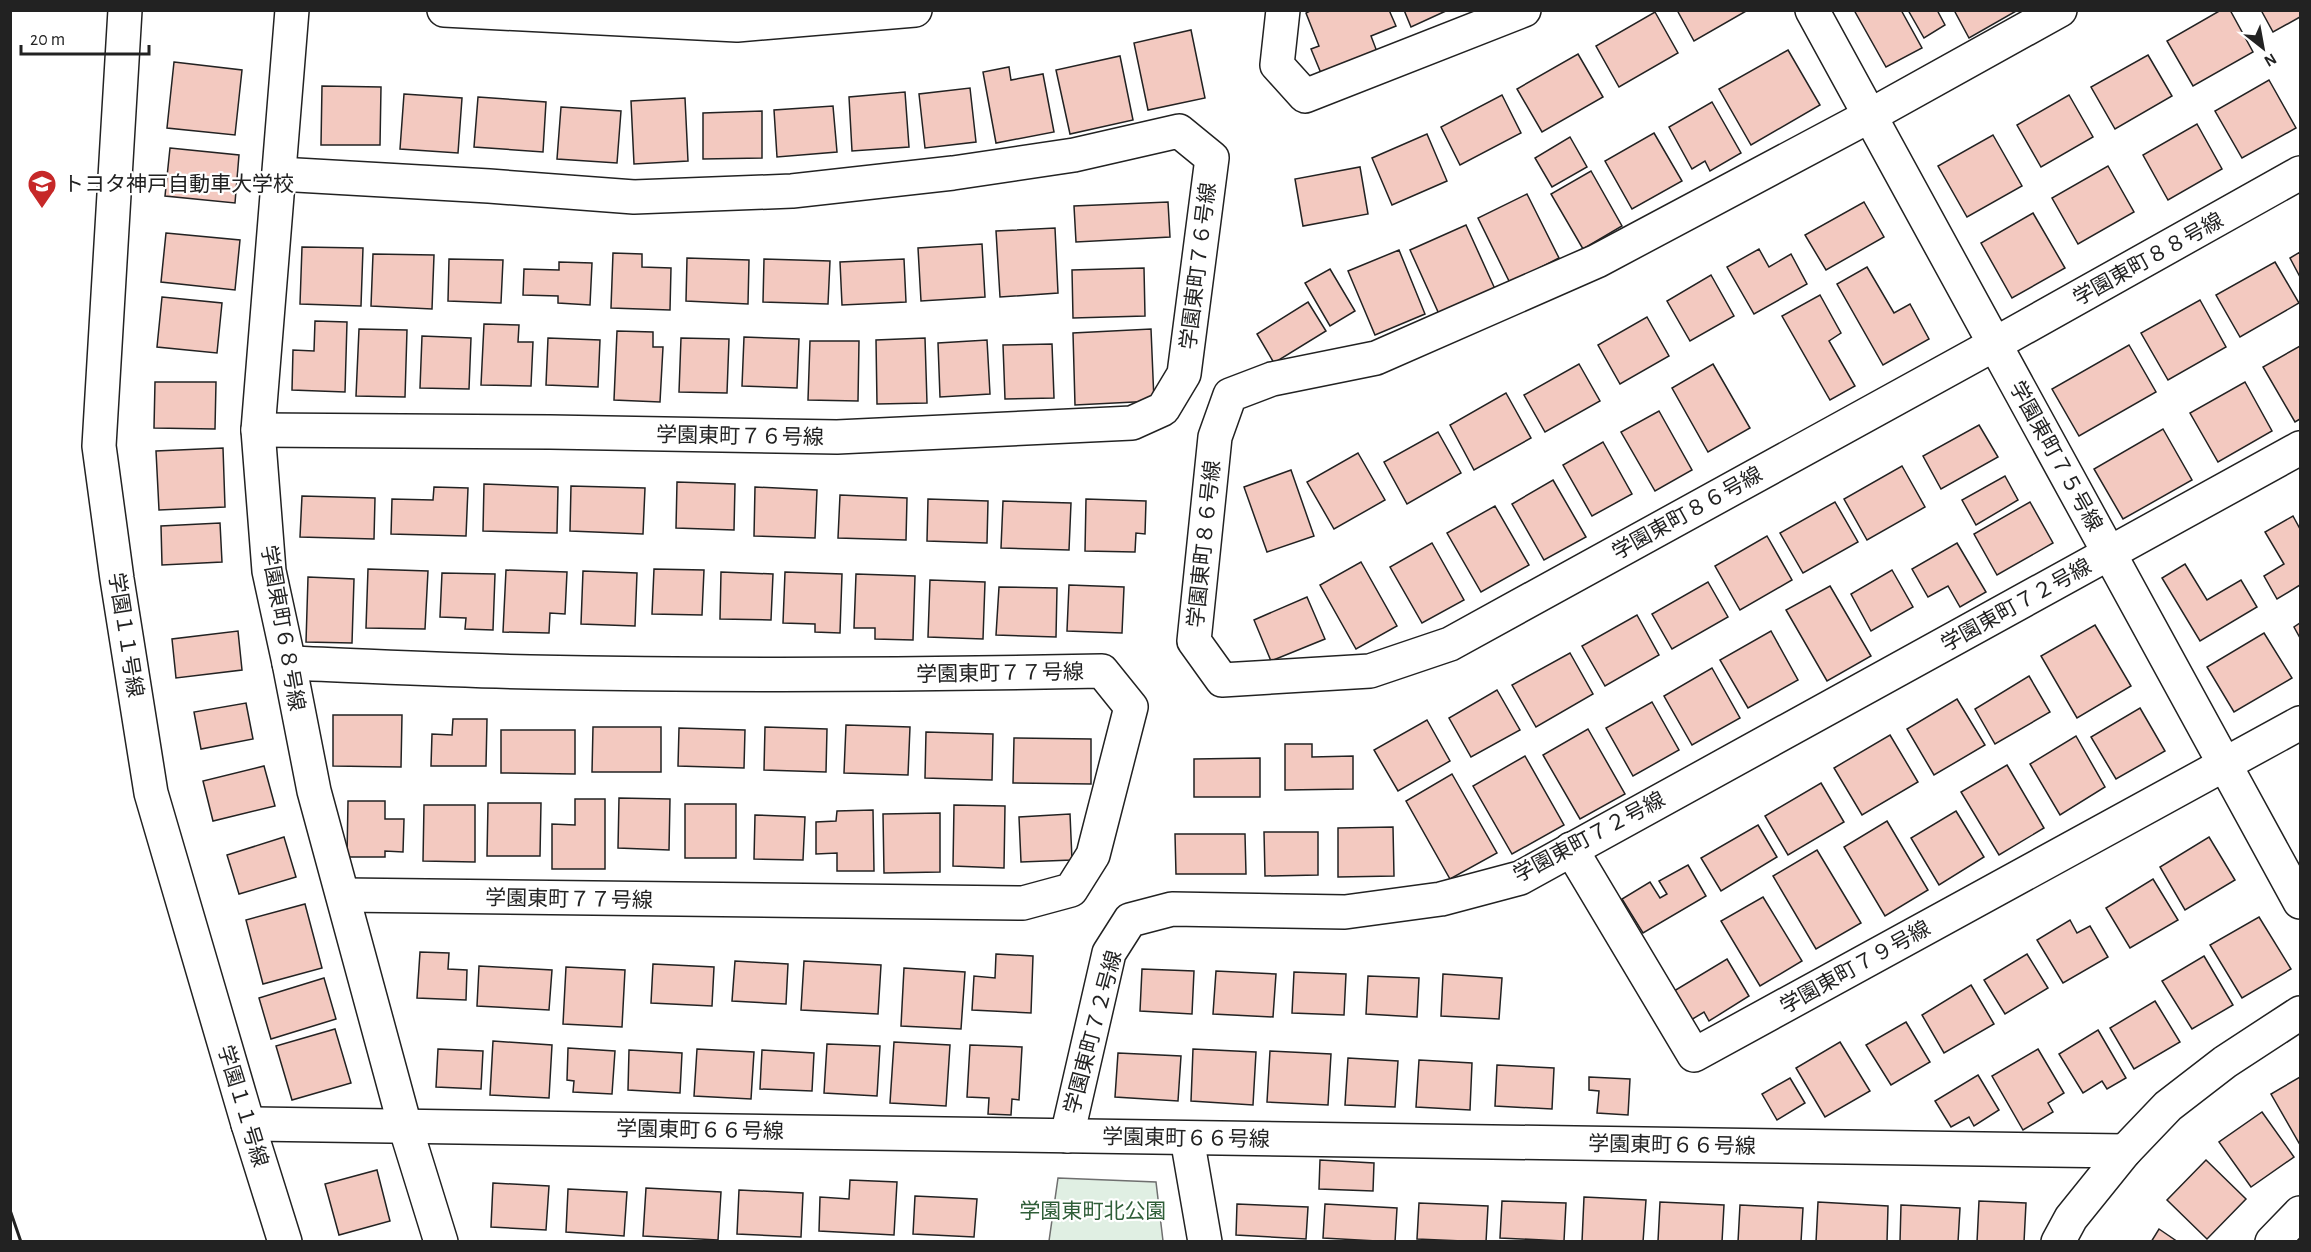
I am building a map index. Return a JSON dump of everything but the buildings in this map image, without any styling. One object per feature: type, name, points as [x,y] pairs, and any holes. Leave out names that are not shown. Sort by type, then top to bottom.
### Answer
[{"type":"street","name":"学園１１号線","points":[[125,10],[99,446],[117,579],[151,793],[285,1242]]},
{"type":"street","name":"学園東町６８号線","points":[[292,10],[258,429],[269,571],[314,791],[405,1126],[441,1242]]},
{"type":"street","points":[[444,10],[737,25],[915,10]]},
{"type":"street","points":[[1283,10],[1277,64],[1305,96],[1524,10]]},
{"type":"street","name":"学園東町７５号線","points":[[1812,10],[2301,902]]},
{"type":"street","points":[[1871,115],[2060,10]]},
{"type":"street","name":"学園東町８６号線","points":[[1871,115],[1597,261],[1376,358],[1272,379],[1230,395],[1215,437],[1194,640],[1222,680],[1370,671],[1450,644],[1995,344]]},
{"type":"street","name":"学園東町７６号線","points":[[258,429],[837,437],[1132,423],[1163,409],[1184,374],[1212,158],[1179,131],[1074,155],[953,173],[792,191],[634,197],[279,174]]},
{"type":"street","name":"学園東町８８号線","points":[[1995,344],[2301,173]]},
{"type":"street","points":[[2109,554],[2301,448]]},
{"type":"street","name":"学園東町７２号線","points":[[1066,1136],[1110,953],[1130,920],[1172,909],[1345,912],[1441,899],[1520,878],[2109,554]]},
{"type":"street","name":"学園東町７７号線","points":[[289,663],[528,672],[707,674],[881,675],[1102,671],[1131,707],[1093,855],[1071,890],[1023,903],[343,895]]},
{"type":"street","points":[[2225,764],[2301,723]]},
{"type":"street","name":"学園東町７９号線","points":[[1571,849],[1694,1055],[2225,764]]},
{"type":"street","points":[[2058,1242],[2071,1218],[2125,1151],[2168,1106],[2225,1062],[2301,1013]]},
{"type":"street","name":"学園東町６６号線","points":[[248,1124],[2125,1151]]},
{"type":"street","points":[[1187,1138],[1205,1242]]},
{"type":"street","points":[[2272,1242],[2301,1214]]},
{"type":"green space","name":"学園東町北公園","points":[[1058,1178],[1156,1182],[1163,1241],[1049,1241]]},
{"type":"wall","points":[[10,1210],[21,1242]]},
{"type":"place","name":"トヨタ神戸自動車大学校","points":[[42,210]]}]
